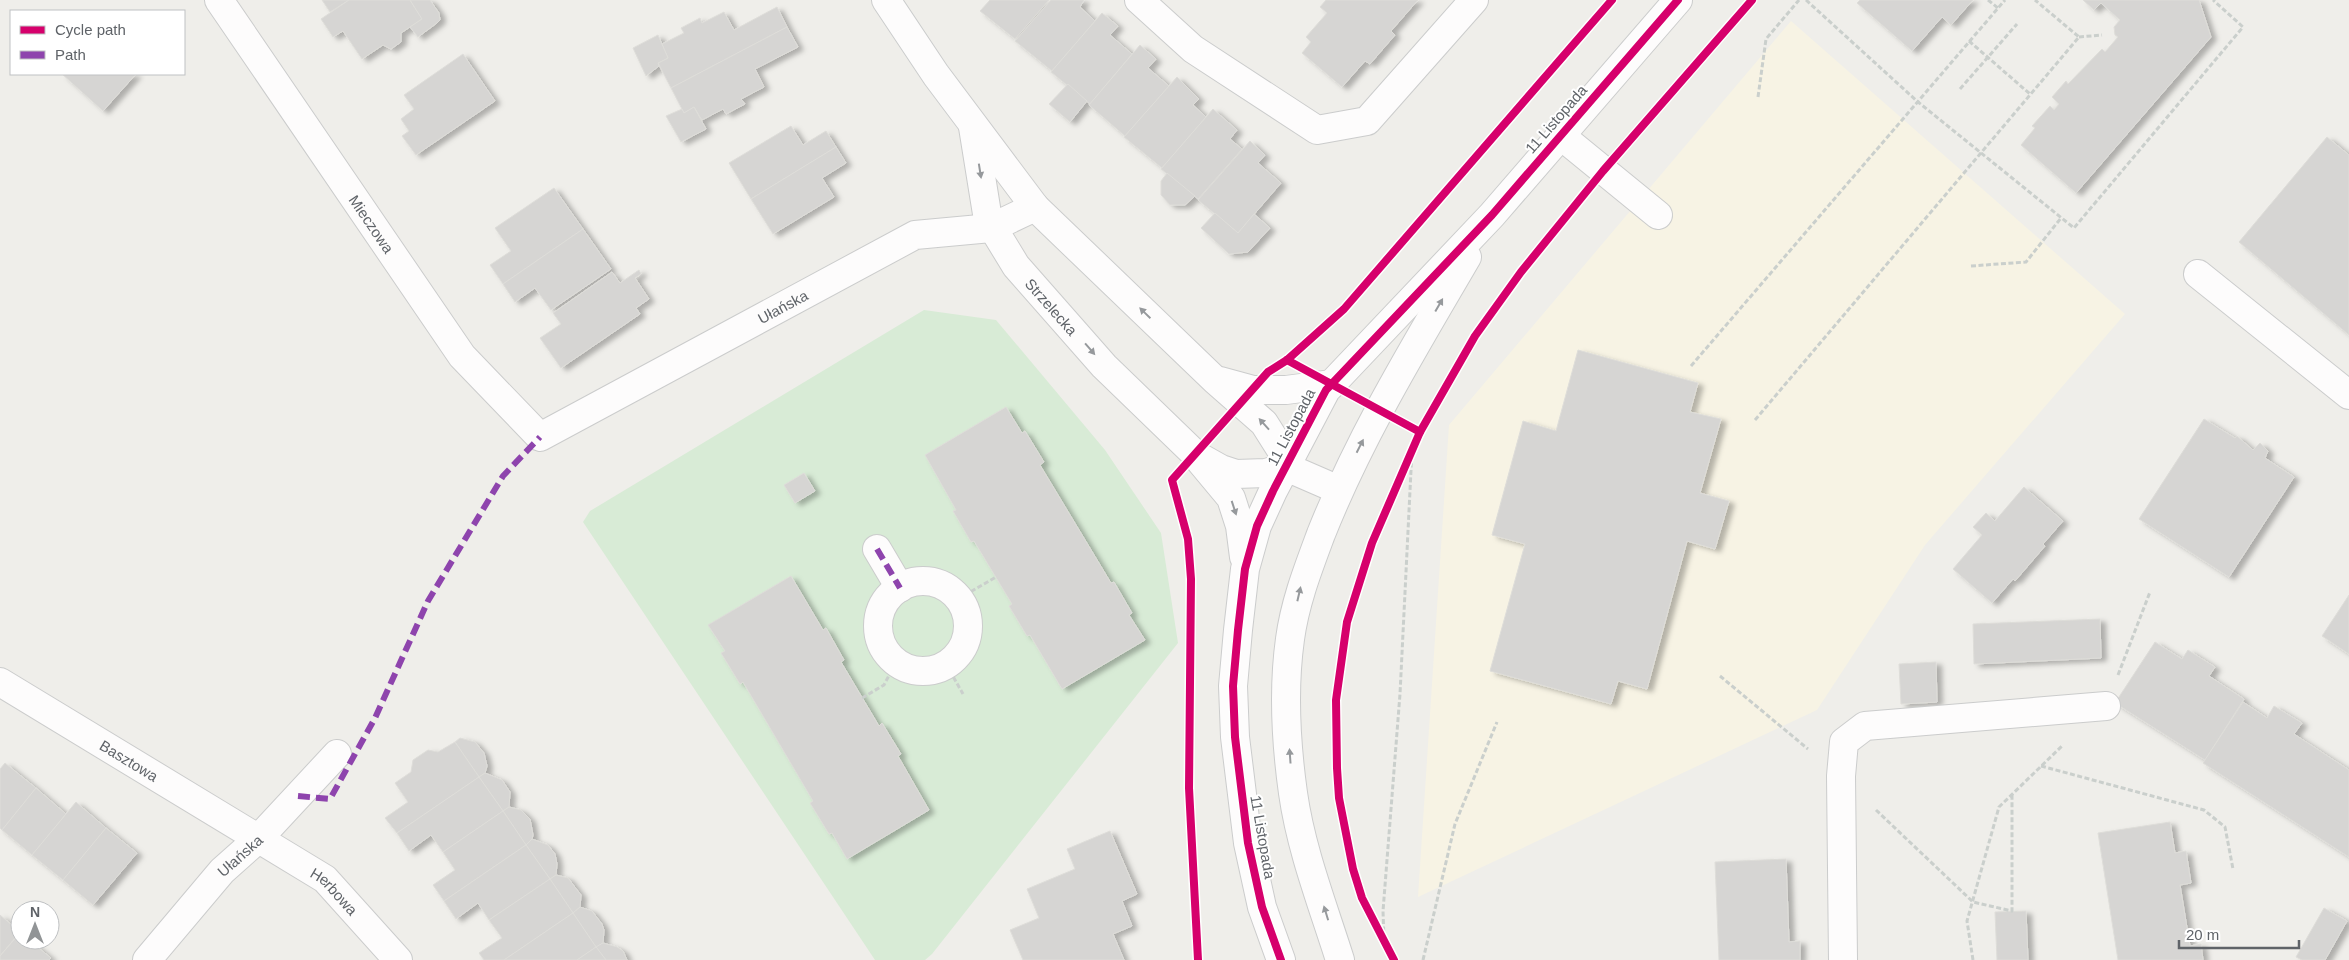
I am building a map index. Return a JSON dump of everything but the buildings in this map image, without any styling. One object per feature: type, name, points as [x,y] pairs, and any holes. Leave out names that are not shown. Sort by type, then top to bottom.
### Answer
[{"type":"street","name":"Mieczowa","points":[[219,0],[462,356],[540,437]]},
{"type":"street","name":"Strzelecka","points":[[886,0],[936,75],[1034,207],[1215,380],[1264,424],[1283,453],[1286,467],[1266,473],[1236,474],[1221,469],[1196,455]]},
{"type":"street","points":[[1140,0],[1193,49],[1317,130],[1367,121],[1474,0]]},
{"type":"street","name":"11 Listopada","points":[[1282,960],[1262,907],[1248,844],[1235,737],[1233,686],[1245,569],[1257,526],[1326,390],[1492,215],[1678,0]]},
{"type":"street","name":"Strzelecka","points":[[973,123],[988,220],[991,228],[1016,266],[1104,366],[1196,455],[1231,498],[1240,526],[1245,569]]},
{"type":"street","points":[[1560,135],[1658,215]]},
{"type":"street","name":"Ułańska","points":[[540,437],[915,235],[991,228],[1034,207]]},
{"type":"street","name":"11 Listopada","points":[[1340,960],[1304,842],[1293,794],[1286,696],[1290,639],[1300,588],[1339,490],[1378,410],[1492,215]]},
{"type":"street","points":[[2198,274],[2349,395]]},
{"type":"street","name":"Strzelecka","points":[[1215,380],[1253,390],[1286,390],[1332,384]]},
{"type":"street","points":[[1286,467],[1339,490]]},
{"type":"street","points":[[877,549],[900,588]]},
{"type":"street","points":[[928,582],[946,588],[958,598],[967,619],[966,638],[957,655],[946,664],[923,671],[904,667],[896,662],[884,647],[878,628],[879,619],[886,601],[900,588],[909,584],[928,582]]},
{"type":"street","name":"Basztowa","points":[[0,682],[258,839]]},
{"type":"street","points":[[1843,960],[1841,776],[1844,742],[1864,726],[2106,706]]},
{"type":"street","name":"Ułańska","points":[[146,960],[222,871],[258,839],[337,754]]},
{"type":"street","name":"Herbowa","points":[[258,839],[325,879],[398,960]]},
{"type":"path","points":[[1758,97],[1766,39],[1799,0]]},
{"type":"path","points":[[1806,0],[1918,102],[2074,228],[2243,27],[2213,0]]},
{"type":"path","points":[[1988,0],[1998,8]]},
{"type":"path","points":[[1691,366],[2005,0]]},
{"type":"path","points":[[2035,0],[2079,37]]},
{"type":"path","points":[[1960,89],[2017,24]]},
{"type":"path","points":[[1754,420],[2079,37],[2102,35]]},
{"type":"path","points":[[1970,41],[2030,94]]},
{"type":"path","points":[[1971,266],[2026,262],[2061,218]]},
{"type":"path","points":[[1402,473],[1412,450]]},
{"type":"path","points":[[1384,939],[1383,911],[1400,694],[1412,450]]},
{"type":"path","points":[[958,598],[996,577]]},
{"type":"path","points":[[2119,670],[2150,592]]},
{"type":"path","points":[[862,698],[884,685],[896,662]]},
{"type":"path","points":[[946,664],[963,694]]},
{"type":"path","points":[[1974,960],[1967,921],[1999,807],[2106,706]]},
{"type":"path","points":[[1423,960],[1456,824],[1498,722]]},
{"type":"path","points":[[2041,766],[2204,810],[2224,827],[2233,870]]},
{"type":"path","points":[[1973,902],[2012,911],[2012,794]]},
{"type":"path","points":[[1375,922],[1384,939]]},
{"type":"shaded area","points":[[1791,21],[2125,314],[1925,545],[1817,710],[1418,897],[1449,425]]},
{"type":"green space","points":[[924,310],[996,320],[1105,450],[1161,533],[1178,643],[932,954],[925,960],[875,960],[583,522],[590,511]]},
{"type":"marked path","points":[[298,796],[330,799],[375,718],[428,601],[503,476],[540,437]]},
{"type":"marked path","points":[[877,549],[900,588]]},
{"type":"cycle path","points":[[1198,960],[1189,788],[1191,579],[1188,539],[1172,480],[1268,372],[1287,360],[1344,309],[1612,0]]},
{"type":"cycle path","points":[[1281,960],[1262,907],[1248,843],[1235,737],[1233,686],[1238,630],[1245,569],[1257,526],[1273,491],[1326,390],[1492,215],[1678,0]]},
{"type":"cycle path","points":[[1394,960],[1362,898],[1353,869],[1339,798],[1337,768],[1336,700],[1347,622],[1372,543],[1420,432],[1475,336],[1521,272],[1603,171],[1752,0]]},
{"type":"cycle path","points":[[1287,360],[1420,432]]}]
